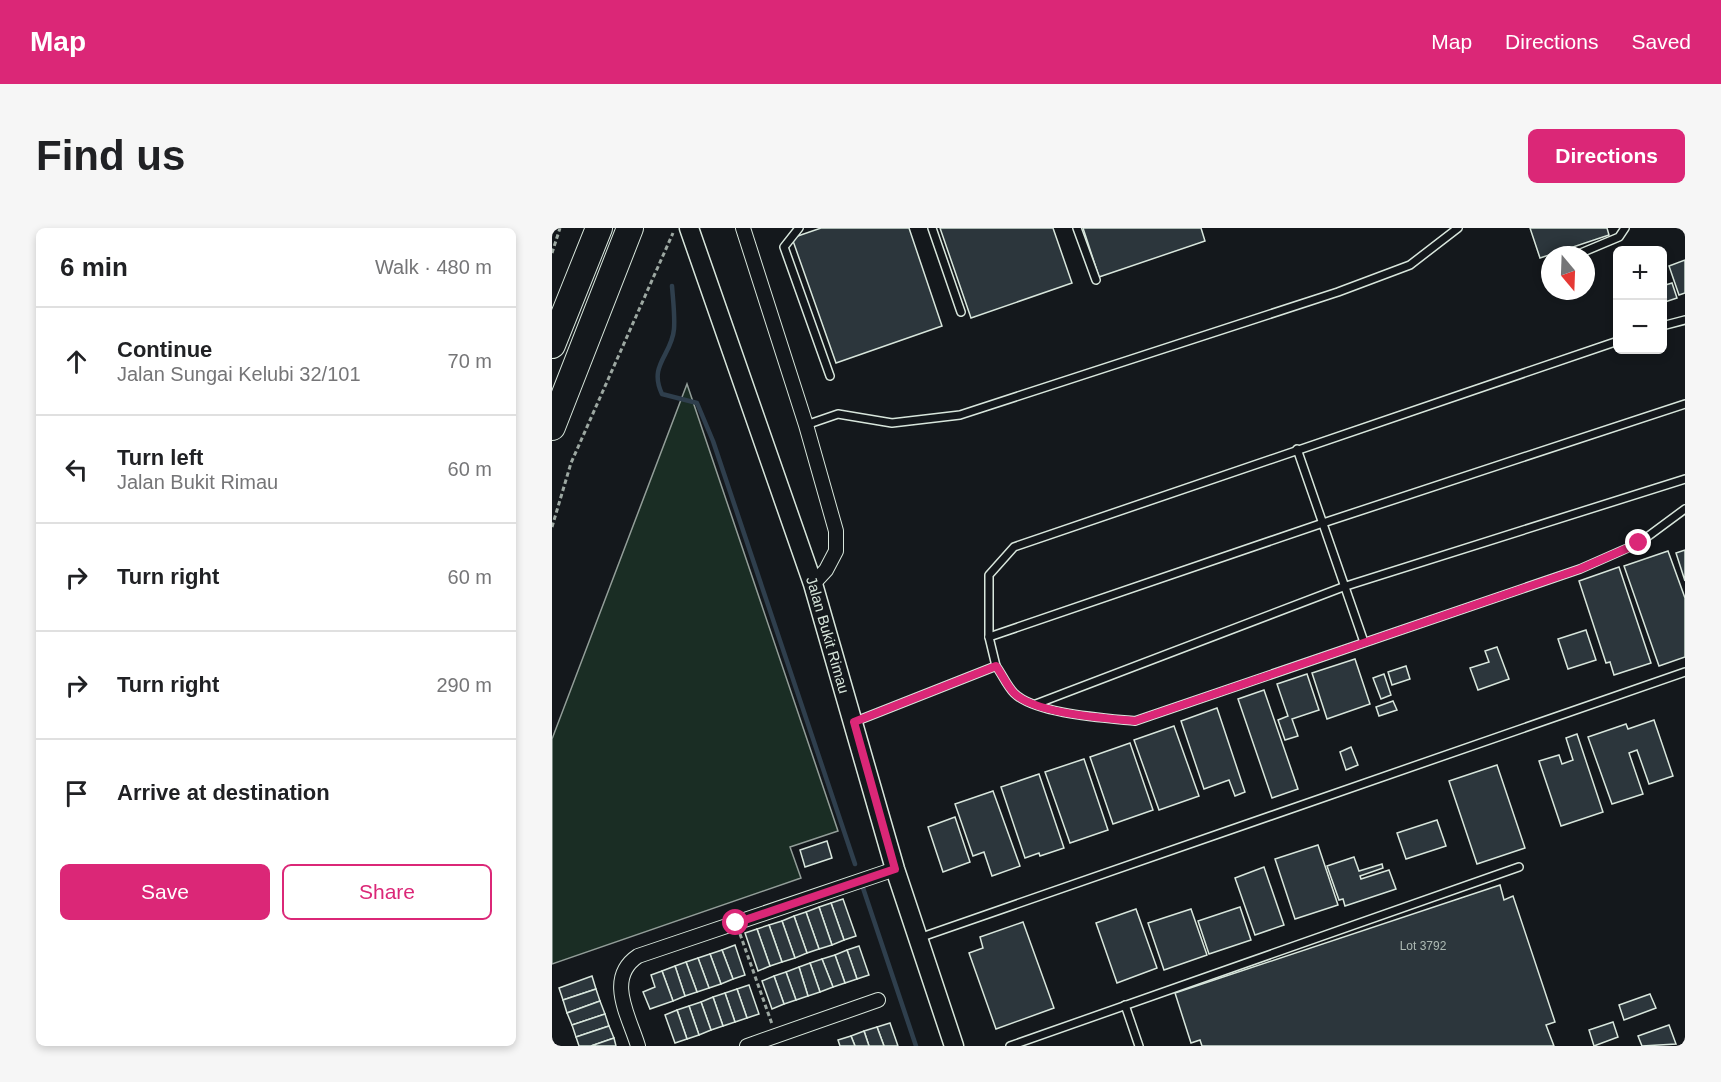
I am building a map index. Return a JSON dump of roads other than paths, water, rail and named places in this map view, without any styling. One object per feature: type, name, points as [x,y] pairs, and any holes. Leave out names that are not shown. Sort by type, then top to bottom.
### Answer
[{"type":"highway","points":[[552,345],[599,228]]},
{"type":"highway","points":[[552,427],[630,228]]},
{"type":"street","name":"Jalan Bukit Rimau","points":[[689,228],[813,584],[895,869],[954,1046]]},
{"type":"street","points":[[743,228],[806,424],[836,531],[836,551],[826,570],[813,584]]},
{"type":"street","points":[[638,1046],[620,987],[623,969],[638,957],[895,869]]},
{"type":"street","points":[[747,1046],[878,1000]]},
{"type":"lane","points":[[799,228],[784,247],[831,376]]},
{"type":"lane","points":[[932,228],[961,312]]},
{"type":"lane","points":[[1077,228],[1096,280]]},
{"type":"lane","points":[[806,424],[838,414],[892,423],[960,415],[1338,292],[1410,265],[1458,228]]},
{"type":"lane","points":[[1595,247],[1619,237],[1624,228]]},
{"type":"lane","points":[[1667,325],[1685,320]]},
{"type":"lane","points":[[1613,342],[1014,548],[989,575],[989,637],[996,666],[1015,694],[1035,704],[1070,714],[1135,721],[1580,569],[1639,543],[1685,509]]},
{"type":"lane","points":[[989,637],[1323,523],[1685,404]]},
{"type":"lane","points":[[1297,449],[1364,642]]},
{"type":"lane","points":[[1035,704],[1343,586],[1685,479]]},
{"type":"lane","points":[[854,722],[996,666]]},
{"type":"lane","points":[[918,938],[1685,672]]},
{"type":"lane","points":[[1010,1046],[1519,867]]},
{"type":"lane","points":[[1125,1005],[1139,1046]]},
{"type":"waterway","points":[[672,286],[674,329],[659,368],[658,384],[662,394],[697,403],[713,441],[855,864]]},
{"type":"waterway","points":[[863,888],[916,1046]]}]
